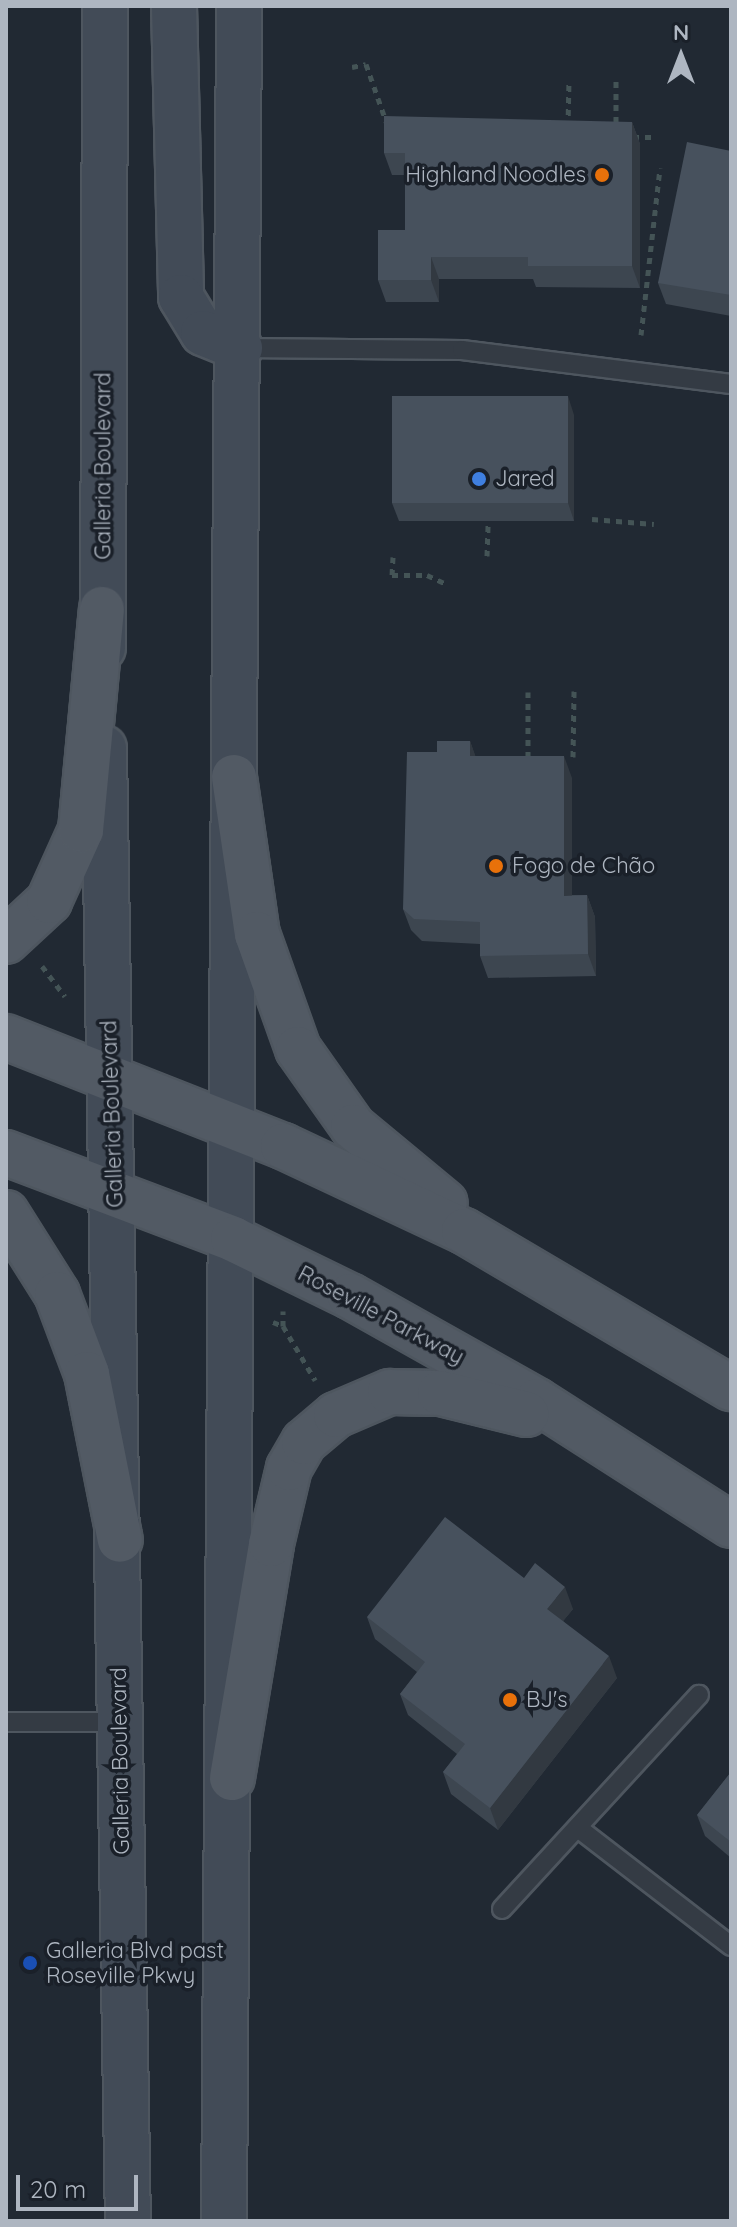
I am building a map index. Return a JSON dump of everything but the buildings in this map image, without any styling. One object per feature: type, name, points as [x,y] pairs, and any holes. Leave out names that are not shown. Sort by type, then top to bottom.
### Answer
[{"type":"main road","name":"Galleria Boulevard","points":[[105,6],[102,609],[120,1540],[118,1722],[128,2221]]},
{"type":"main road","points":[[174,6],[181,297],[203,333],[240,348]]},
{"type":"main road","points":[[224,2221],[232,1778],[239,6]]},
{"type":"main road","points":[[22,951],[81,830],[102,609]]},
{"type":"main road","points":[[234,777],[263,958],[308,1068],[353,1127],[416,1181],[562,1283],[731,1388]]},
{"type":"main road","points":[[6,1037],[234,1127],[562,1283]]},
{"type":"main road","name":"Roseville Parkway","points":[[6,1153],[114,1191],[233,1239],[430,1340],[651,1472],[731,1525]]},
{"type":"main road","points":[[6,1213],[57,1294],[87,1374],[120,1540]]},
{"type":"main road","points":[[232,1778],[280,1504],[295,1454],[322,1424],[378,1395],[440,1393],[520,1411],[651,1472]]},
{"type":"lane","points":[[240,348],[477,351],[731,384]]},
{"type":"lane","points":[[502,1909],[699,1695]]},
{"type":"lane","points":[[6,1722],[118,1722]]},
{"type":"lane","points":[[578,1828],[731,1946]]},
{"type":"path","points":[[352,67],[366,64],[383,125],[395,122]]},
{"type":"path","points":[[568,136],[569,81]]},
{"type":"path","points":[[616,81],[616,137],[656,137]]},
{"type":"path","points":[[641,335],[660,168]]},
{"type":"path","points":[[650,264],[660,266]]},
{"type":"path","points":[[592,519],[654,524]]},
{"type":"path","points":[[487,556],[488,521]]},
{"type":"path","points":[[393,557],[392,575],[427,575],[444,583]]},
{"type":"path","points":[[573,757],[574,691]]},
{"type":"path","points":[[528,692],[528,757]]},
{"type":"path","points":[[22,951],[63,995],[77,1000]]},
{"type":"path","points":[[283,1310],[283,1326],[318,1385]]},
{"type":"path","points":[[268,1320],[283,1326]]},
{"type":"place","name":"Highland Noodles","points":[[602,175]]},
{"type":"place","name":"Jared","points":[[479,479]]},
{"type":"place","name":"Fogo de Chão","points":[[496,866]]},
{"type":"place","name":"BJ's","points":[[510,1700]]},
{"type":"place","name":"Galleria Blvd past Roseville Pkwy","points":[[30,1963]]}]
